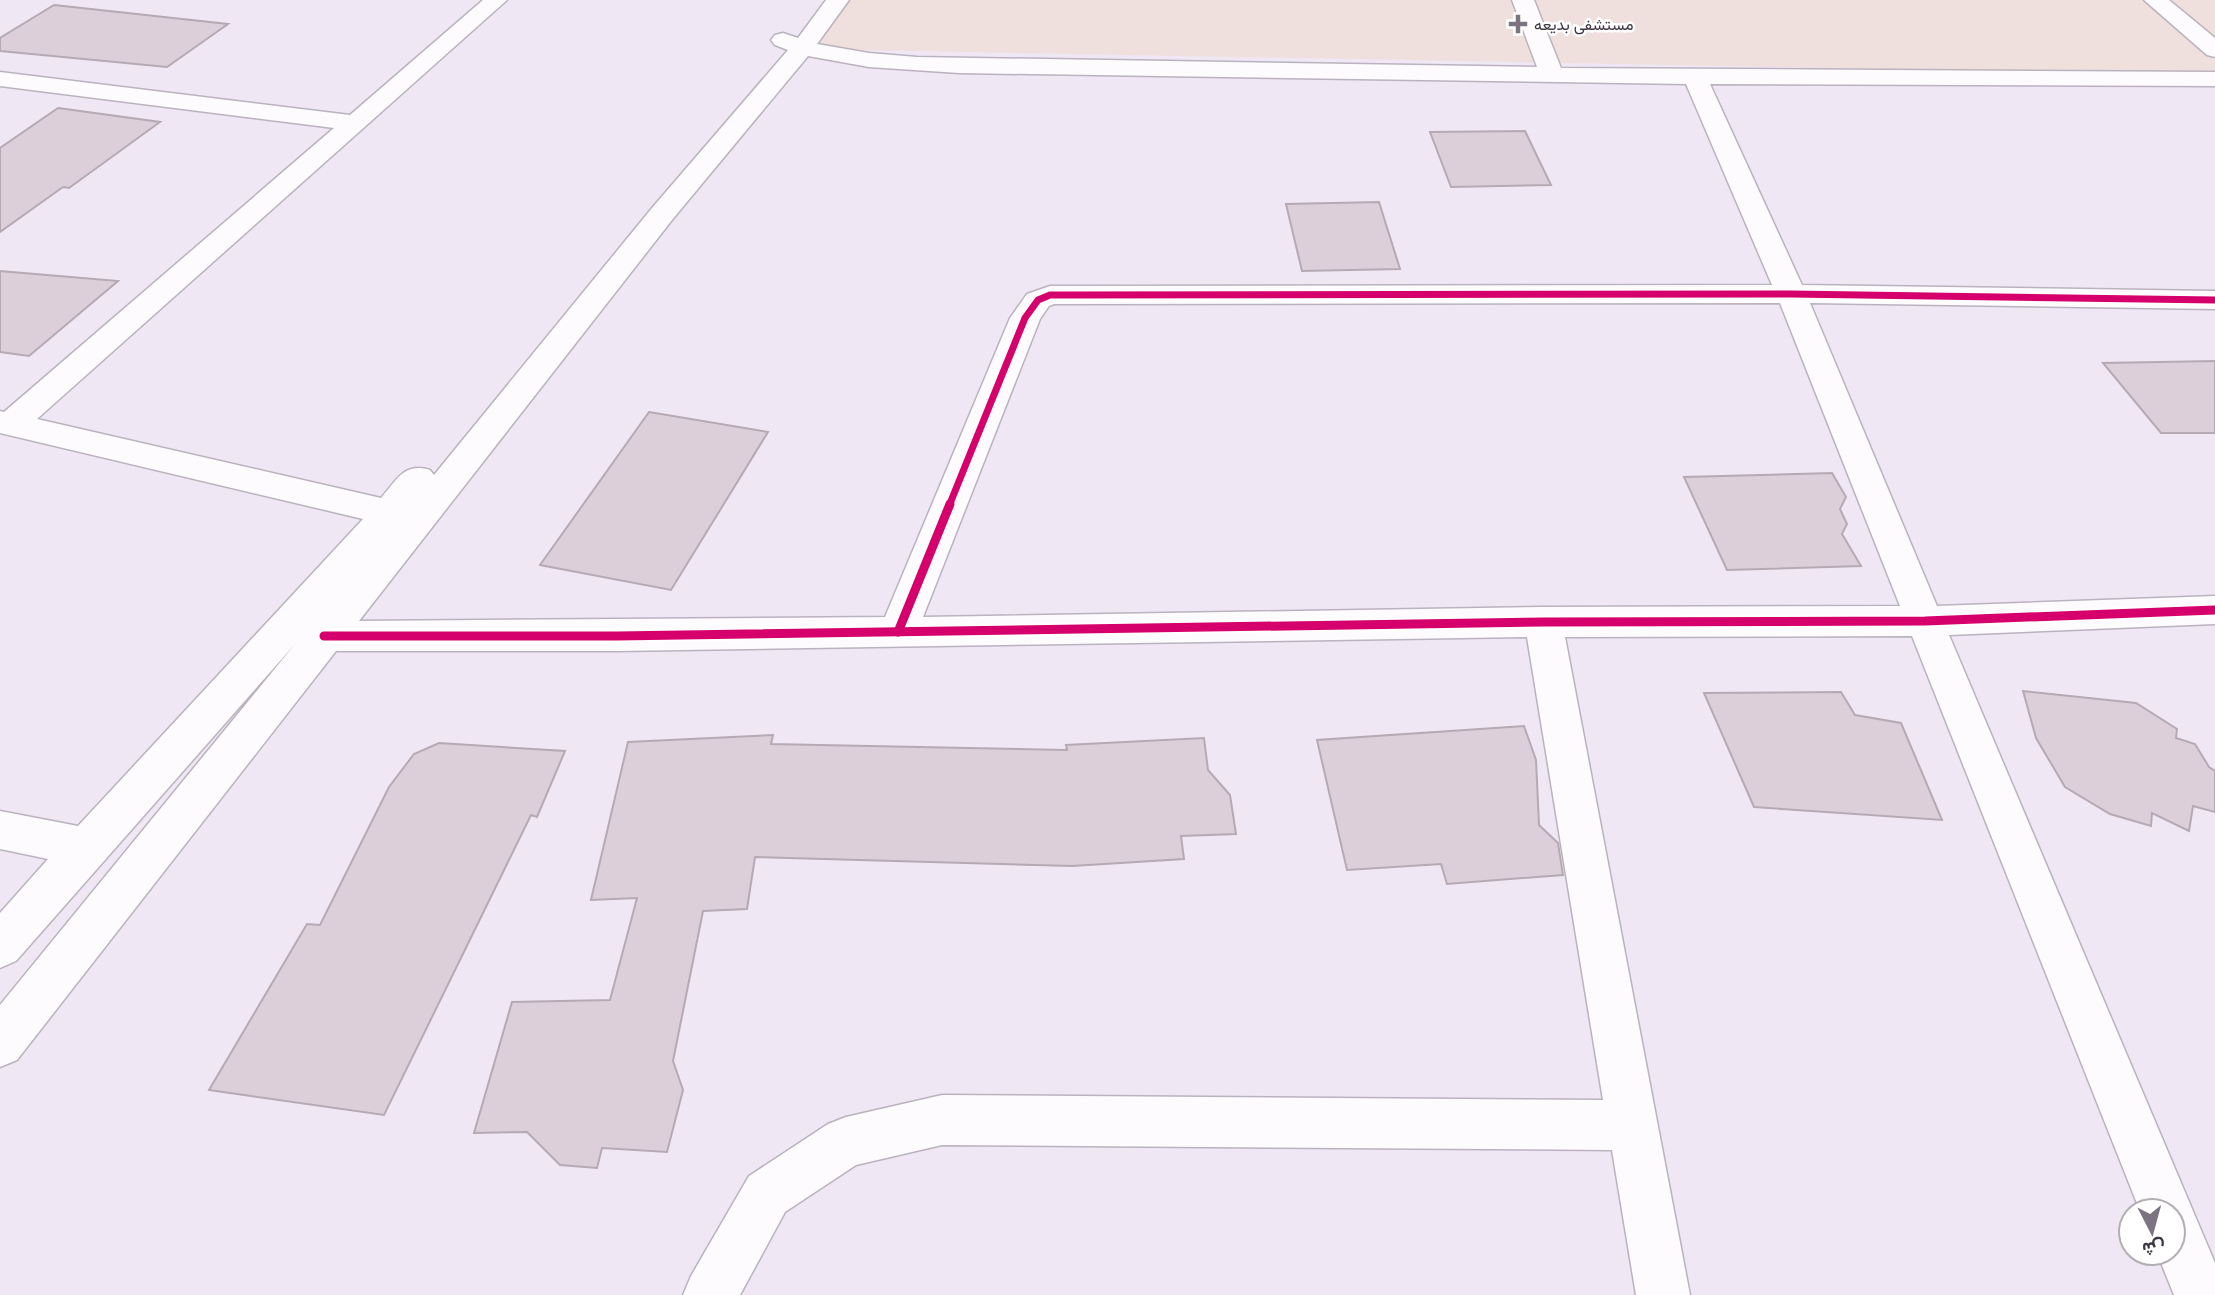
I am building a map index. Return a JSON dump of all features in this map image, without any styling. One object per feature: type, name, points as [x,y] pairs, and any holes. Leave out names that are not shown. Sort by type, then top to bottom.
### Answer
[{"type":"street","points":[[6,423],[496,0]]},
{"type":"street","points":[[0,1043],[662,214],[792,45],[811,0]]},
{"type":"street","points":[[0,946],[84,847],[261,656],[389,512],[792,45],[838,0]]},
{"type":"street","points":[[1523,0],[1552,75]]},
{"type":"street","points":[[2155,0],[2215,50]]},
{"type":"street","points":[[792,45],[901,63],[959,66],[1695,77],[2215,79]]},
{"type":"street","points":[[1695,77],[1791,294],[2160,1197]]},
{"type":"street","points":[[0,79],[356,123]]},
{"type":"street","points":[[898,632],[1025,318],[1038,300],[1064,294],[1791,294],[2215,300]]},
{"type":"street","points":[[6,423],[389,512]]},
{"type":"street","points":[[324,636],[898,632],[1543,622],[1925,621],[2215,610]]},
{"type":"street","points":[[1543,622],[1663,1295]]},
{"type":"street","points":[[0,830],[84,847]]},
{"type":"street","points":[[710,1295],[767,1194],[846,1142],[942,1120],[1633,1125]]},
{"type":"street","points":[[2187,1261],[2201,1295]]},
{"type":"shaded area","name":"مستشفى بديعه","points":[[842,0],[2215,0],[2215,75],[801,49]]},
{"type":"building","points":[[54,5],[228,24],[167,67],[0,51],[0,38]]},
{"type":"building","points":[[58,108],[160,122],[69,188],[63,187],[0,232],[0,148]]},
{"type":"building","points":[[1525,131],[1551,185],[1451,187],[1430,132]]},
{"type":"building","points":[[1379,202],[1400,269],[1302,271],[1286,204]]},
{"type":"building","points":[[0,271],[118,281],[29,356],[0,352]]},
{"type":"building","points":[[2215,361],[2215,433],[2161,433],[2103,363]]},
{"type":"building","points":[[649,412],[768,432],[671,590],[540,565]]},
{"type":"building","points":[[1832,473],[1846,497],[1840,509],[1847,524],[1842,534],[1861,566],[1727,570],[1684,477]]},
{"type":"building","points":[[2023,691],[2136,703],[2177,729],[2176,738],[2195,744],[2209,767],[2215,771],[2215,812],[2193,806],[2189,831],[2152,813],[2151,826],[2110,814],[2065,787],[2036,738]]},
{"type":"building","points":[[1841,692],[1855,715],[1901,723],[1942,820],[1754,807],[1704,693]]},
{"type":"building","points":[[1524,726],[1536,760],[1539,825],[1558,843],[1563,875],[1447,884],[1441,864],[1347,870],[1317,740]]},
{"type":"building","points":[[773,735],[771,744],[1067,750],[1066,745],[1204,738],[1208,770],[1230,795],[1236,834],[1181,836],[1184,859],[1072,866],[755,857],[747,909],[703,911],[673,1061],[683,1090],[667,1152],[602,1148],[597,1168],[560,1165],[527,1132],[474,1133],[512,1002],[610,1000],[637,898],[591,900],[628,742]]},
{"type":"building","points":[[439,743],[565,751],[537,817],[531,815],[384,1115],[209,1090],[307,924],[320,925],[389,787],[414,754]]},
{"type":"cycle path","points":[[898,632],[1025,318],[1038,300],[1050,295],[1791,294],[2215,300]]},
{"type":"cycle path","points":[[324,636],[617,636],[1543,622],[1925,621],[2215,610]]},
{"type":"place","name":"مستشفى بديعه","points":[[1518,24]]}]
